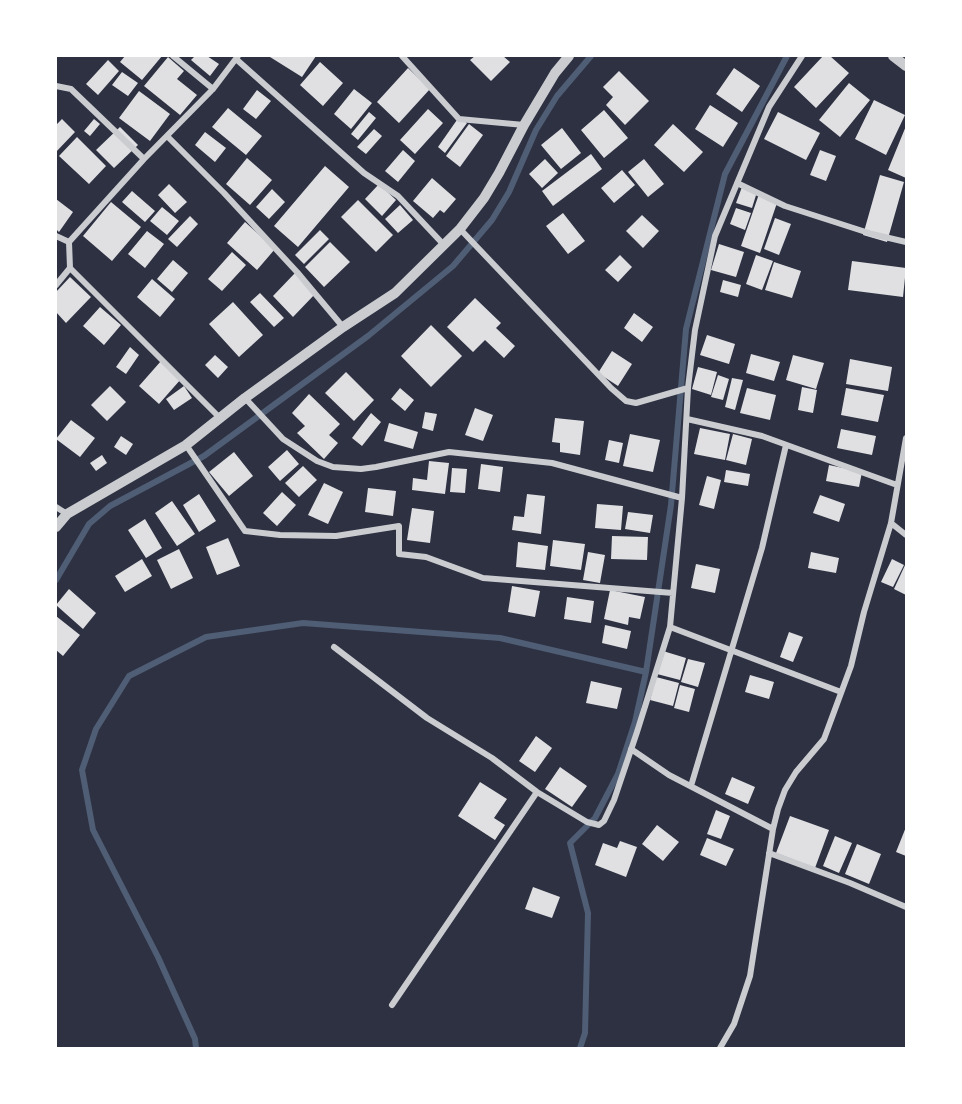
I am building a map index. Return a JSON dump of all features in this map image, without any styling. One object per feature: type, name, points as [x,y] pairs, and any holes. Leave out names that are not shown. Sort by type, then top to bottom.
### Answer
[{"type":"street","points":[[173,56],[213,89]]},
{"type":"street","points":[[402,56],[459,119],[524,124]]},
{"type":"street","points":[[56,527],[68,514],[186,445],[220,418],[248,402],[343,327],[396,293],[444,245],[463,231],[500,173],[524,124],[555,73],[569,56]]},
{"type":"street","points":[[334,647],[427,718],[492,758],[537,792],[587,822],[599,825],[604,821],[614,800],[670,627],[694,330],[715,236],[768,107],[802,56]]},
{"type":"street","points":[[893,56],[906,66]]},
{"type":"street","points":[[56,285],[70,268],[69,242],[144,159],[213,89],[237,57],[364,173],[398,196],[444,245]]},
{"type":"street","points":[[56,86],[71,89],[144,159]]},
{"type":"street","points":[[167,136],[224,193],[297,272],[343,327]]},
{"type":"street","points":[[737,183],[784,206],[906,242]]},
{"type":"street","points":[[463,231],[611,388],[626,401],[636,403],[688,387]]},
{"type":"street","points":[[56,236],[69,242]]},
{"type":"street","points":[[70,268],[220,418]]},
{"type":"street","points":[[248,402],[270,427],[299,450],[333,467],[344,469],[376,467],[448,453],[552,463],[682,498]]},
{"type":"street","points":[[687,419],[762,436],[897,485]]},
{"type":"street","points":[[720,1048],[734,1024],[750,976],[773,829],[785,790],[796,772],[824,739],[851,666],[864,612],[891,523],[906,438]]},
{"type":"street","points":[[186,445],[245,531],[280,535],[336,536],[399,526],[399,554],[426,557],[483,578],[674,593]]},
{"type":"street","points":[[691,786],[762,548],[786,445]]},
{"type":"street","points":[[56,507],[68,514]]},
{"type":"street","points":[[891,523],[906,535]]},
{"type":"street","points":[[670,627],[841,692]]},
{"type":"street","points":[[631,749],[669,775],[773,829]]},
{"type":"street","points":[[392,1005],[537,792]]},
{"type":"street","points":[[769,854],[850,883],[906,907]]},
{"type":"building","points":[[125,56],[162,56],[142,80],[120,62]]},
{"type":"building","points":[[195,56],[207,56],[219,64],[210,76],[191,60]]},
{"type":"building","points":[[271,56],[316,56],[302,77]]},
{"type":"building","points":[[475,56],[503,56],[510,62],[491,81],[470,60]]},
{"type":"building","points":[[823,56],[830,56],[849,73],[816,108],[794,87]]},
{"type":"building","points":[[168,57],[184,71],[177,79],[197,95],[180,115],[144,86]]},
{"type":"building","points":[[108,60],[119,71],[98,95],[86,84]]},
{"type":"building","points":[[320,62],[343,83],[323,106],[300,85]]},
{"type":"building","points":[[408,68],[430,89],[399,123],[377,102]]},
{"type":"building","points":[[734,68],[760,86],[742,112],[716,94]]},
{"type":"building","points":[[619,71],[649,101],[625,125],[606,105],[613,97],[603,87]]},
{"type":"building","points":[[122,72],[138,83],[128,96],[112,85]]},
{"type":"building","points":[[849,83],[870,100],[840,137],[819,120]]},
{"type":"building","points":[[354,89],[372,103],[351,129],[334,114]]},
{"type":"building","points":[[257,90],[271,101],[256,119],[243,109]]},
{"type":"building","points":[[139,91],[170,114],[150,141],[119,118]]},
{"type":"building","points":[[874,100],[905,115],[886,155],[855,139]]},
{"type":"building","points":[[710,105],[738,123],[723,147],[695,129]]},
{"type":"building","points":[[228,108],[262,136],[246,155],[212,127]]},
{"type":"building","points":[[428,109],[443,123],[415,154],[400,140]]},
{"type":"building","points":[[604,110],[628,138],[604,158],[581,130]]},
{"type":"building","points":[[369,112],[376,118],[358,140],[351,134]]},
{"type":"building","points":[[778,112],[820,133],[806,160],[764,139]]},
{"type":"building","points":[[459,117],[467,123],[445,153],[438,147]]},
{"type":"building","points":[[62,119],[75,132],[56,152],[56,125]]},
{"type":"building","points":[[94,119],[100,124],[90,136],[84,131]]},
{"type":"building","points":[[469,124],[483,135],[460,167],[446,156]]},
{"type":"building","points":[[673,124],[703,152],[684,172],[654,145]]},
{"type":"building","points":[[906,126],[906,178],[888,170]]},
{"type":"building","points":[[120,127],[138,145],[114,168],[96,150]]},
{"type":"building","points":[[562,128],[581,153],[561,169],[541,145]]},
{"type":"building","points":[[374,129],[382,136],[366,154],[357,147]]},
{"type":"building","points":[[205,132],[226,148],[215,162],[195,145]]},
{"type":"building","points":[[77,137],[106,166],[89,184],[59,156]]},
{"type":"building","points":[[403,150],[415,161],[398,182],[385,171]]},
{"type":"building","points":[[820,150],[836,156],[826,181],[810,175]]},
{"type":"building","points":[[591,154],[602,169],[553,206],[542,191]]},
{"type":"building","points":[[247,158],[272,180],[250,205],[226,184]]},
{"type":"building","points":[[545,159],[558,173],[542,188],[529,174]]},
{"type":"building","points":[[644,159],[664,184],[648,197],[628,172]]},
{"type":"building","points":[[325,166],[349,187],[298,247],[274,226]]},
{"type":"building","points":[[622,170],[635,185],[614,203],[601,188]]},
{"type":"building","points":[[880,175],[904,182],[887,242],[863,235]]},
{"type":"building","points":[[432,178],[456,199],[444,213],[440,210],[433,218],[413,201]]},
{"type":"building","points":[[169,184],[187,202],[175,213],[158,195]]},
{"type":"building","points":[[379,184],[396,200],[382,216],[365,199]]},
{"type":"building","points":[[742,187],[757,192],[752,208],[736,203]]},
{"type":"building","points":[[272,189],[285,202],[269,219],[256,207]]},
{"type":"building","points":[[132,191],[155,211],[145,222],[122,202]]},
{"type":"building","points":[[759,194],[778,200],[760,253],[741,246]]},
{"type":"building","points":[[56,199],[73,212],[59,232],[56,229]]},
{"type":"building","points":[[358,200],[393,235],[376,252],[341,217]]},
{"type":"building","points":[[111,202],[141,227],[112,261],[83,236]]},
{"type":"building","points":[[400,205],[413,220],[398,233],[385,219]]},
{"type":"building","points":[[162,207],[179,221],[167,235],[150,221]]},
{"type":"building","points":[[736,208],[751,213],[745,230],[730,224]]},
{"type":"building","points":[[563,213],[585,241],[568,254],[546,226]]},
{"type":"building","points":[[642,215],[659,231],[643,248],[626,231]]},
{"type":"building","points":[[190,216],[198,224],[177,247],[168,239]]},
{"type":"building","points":[[775,218],[791,224],[779,255],[764,249]]},
{"type":"building","points":[[245,222],[275,249],[257,270],[227,243]]},
{"type":"building","points":[[320,230],[329,239],[304,264],[295,255]]},
{"type":"building","points":[[147,231],[164,244],[145,268],[128,254]]},
{"type":"building","points":[[330,242],[350,262],[324,287],[305,267]]},
{"type":"building","points":[[719,244],[744,252],[736,277],[711,270]]},
{"type":"building","points":[[232,252],[246,265],[222,291],[208,279]]},
{"type":"building","points":[[620,255],[632,267],[618,282],[605,270]]},
{"type":"building","points":[[756,255],[773,261],[762,290],[746,284]]},
{"type":"building","points":[[173,260],[188,273],[172,292],[157,279]]},
{"type":"building","points":[[852,261],[906,268],[903,297],[848,290]]},
{"type":"building","points":[[774,262],[801,271],[792,298],[765,290]]},
{"type":"building","points":[[295,273],[316,293],[293,317],[273,296]]},
{"type":"building","points":[[70,277],[91,297],[66,323],[56,312],[56,292]]},
{"type":"building","points":[[152,279],[175,299],[160,317],[137,297]]},
{"type":"building","points":[[723,280],[741,285],[738,297],[720,292]]},
{"type":"building","points":[[260,293],[284,318],[274,327],[250,302]]},
{"type":"building","points":[[475,298],[501,323],[496,328],[515,346],[504,358],[485,340],[473,352],[447,327]]},
{"type":"building","points":[[233,302],[263,335],[239,357],[209,324]]},
{"type":"building","points":[[100,307],[121,325],[104,345],[83,326]]},
{"type":"building","points":[[634,313],[653,327],[642,342],[624,328]]},
{"type":"building","points":[[431,325],[462,356],[431,387],[401,356]]},
{"type":"building","points":[[707,335],[735,344],[729,364],[700,355]]},
{"type":"building","points":[[130,347],[139,355],[126,374],[116,367]]},
{"type":"building","points":[[612,351],[632,364],[618,386],[598,373]]},
{"type":"building","points":[[751,354],[780,362],[774,381],[746,373]]},
{"type":"building","points":[[215,355],[228,367],[218,378],[205,365]]},
{"type":"building","points":[[793,355],[824,363],[816,389],[786,380]]},
{"type":"building","points":[[850,359],[892,367],[888,391],[846,384]]},
{"type":"building","points":[[161,361],[181,379],[159,404],[139,386]]},
{"type":"building","points":[[698,367],[717,372],[711,395],[692,389]]},
{"type":"building","points":[[346,372],[374,400],[354,421],[325,393]]},
{"type":"building","points":[[718,375],[729,379],[723,400],[711,397]]},
{"type":"building","points":[[732,378],[743,380],[735,410],[725,407]]},
{"type":"building","points":[[110,386],[126,402],[107,421],[91,405]]},
{"type":"building","points":[[184,386],[192,398],[174,410],[166,399]]},
{"type":"building","points":[[802,387],[817,390],[813,413],[798,410]]},
{"type":"building","points":[[400,388],[414,400],[405,411],[391,399]]},
{"type":"building","points":[[747,388],[776,395],[770,420],[740,413]]},
{"type":"building","points":[[846,388],[884,395],[878,422],[841,415]]},
{"type":"building","points":[[309,394],[340,424],[329,435],[338,443],[324,459],[297,433],[305,426],[292,413]]},
{"type":"building","points":[[475,408],[493,415],[483,441],[465,435]]},
{"type":"building","points":[[425,412],[437,414],[433,431],[422,428]]},
{"type":"building","points":[[371,413],[381,422],[362,446],[352,438]]},
{"type":"building","points":[[555,418],[584,421],[580,455],[560,452],[560,443],[552,442]]},
{"type":"building","points":[[71,420],[95,438],[80,457],[56,439]]},
{"type":"building","points":[[389,423],[418,432],[413,449],[384,441]]},
{"type":"building","points":[[700,428],[730,434],[725,460],[694,454]]},
{"type":"building","points":[[841,429],[876,436],[872,455],[837,448]]},
{"type":"building","points":[[630,434],[660,440],[653,472],[623,466]]},
{"type":"building","points":[[733,434],[752,439],[746,465],[726,460]]},
{"type":"building","points":[[121,436],[133,444],[126,455],[114,447]]},
{"type":"building","points":[[609,440],[623,443],[619,463],[605,460]]},
{"type":"building","points":[[287,450],[299,464],[280,481],[268,467]]},
{"type":"building","points":[[234,452],[253,476],[229,496],[209,472]]},
{"type":"building","points":[[102,455],[107,463],[96,471],[90,463]]},
{"type":"building","points":[[429,461],[449,463],[445,494],[412,490],[413,478],[427,480]]},
{"type":"building","points":[[481,464],[503,467],[500,492],[478,489]]},
{"type":"building","points":[[829,465],[862,472],[859,487],[826,481]]},
{"type":"building","points":[[303,466],[317,480],[299,497],[285,483]]},
{"type":"building","points":[[452,468],[467,469],[465,493],[450,492]]},
{"type":"building","points":[[726,470],[750,474],[748,486],[724,482]]},
{"type":"building","points":[[707,476],[721,480],[714,509],[699,505]]},
{"type":"building","points":[[324,483],[343,492],[328,524],[308,515]]},
{"type":"building","points":[[368,488],[396,491],[393,516],[365,512]]},
{"type":"building","points":[[282,492],[296,505],[277,526],[263,513]]},
{"type":"building","points":[[199,494],[216,521],[199,532],[183,505]]},
{"type":"building","points":[[527,494],[545,496],[541,534],[512,530],[514,516],[524,517]]},
{"type":"building","points":[[820,495],[845,504],[839,522],[813,513]]},
{"type":"building","points":[[172,501],[195,534],[177,546],[155,513]]},
{"type":"building","points":[[597,504],[623,506],[621,530],[595,528]]},
{"type":"building","points":[[412,508],[434,511],[430,543],[407,540]]},
{"type":"building","points":[[628,512],[653,515],[650,533],[625,529]]},
{"type":"building","points":[[145,519],[162,548],[146,558],[128,530]]},
{"type":"building","points":[[612,536],[648,537],[647,560],[611,559]]},
{"type":"building","points":[[228,538],[240,566],[217,575],[206,547]]},
{"type":"building","points":[[553,540],[585,544],[581,570],[550,566]]},
{"type":"building","points":[[518,542],[548,546],[545,570],[516,567]]},
{"type":"building","points":[[179,549],[193,578],[171,589],[157,560]]},
{"type":"building","points":[[588,552],[605,555],[600,583],[583,580]]},
{"type":"building","points":[[811,552],[839,558],[836,573],[808,568]]},
{"type":"building","points":[[142,559],[152,576],[125,592],[115,576]]},
{"type":"building","points":[[892,559],[904,565],[893,587],[881,582]]},
{"type":"building","points":[[906,563],[906,595],[894,589]]},
{"type":"building","points":[[696,564],[720,569],[715,593],[691,588]]},
{"type":"building","points":[[512,586],[540,591],[535,617],[508,612]]},
{"type":"building","points":[[69,589],[96,613],[83,629],[56,605]]},
{"type":"building","points":[[610,590],[645,597],[640,619],[629,617],[628,625],[604,619]]},
{"type":"building","points":[[567,597],[594,601],[591,623],[564,619]]},
{"type":"building","points":[[56,616],[80,635],[63,656],[56,650]]},
{"type":"building","points":[[605,625],[631,631],[627,649],[602,643]]},
{"type":"building","points":[[789,632],[803,637],[793,662],[780,657]]},
{"type":"building","points":[[663,651],[686,658],[680,680],[657,674]]},
{"type":"building","points":[[688,659],[705,663],[698,687],[681,682]]},
{"type":"building","points":[[750,675],[774,682],[769,699],[745,692]]},
{"type":"building","points":[[656,677],[679,683],[673,706],[650,700]]},
{"type":"building","points":[[591,681],[622,688],[617,709],[586,703]]},
{"type":"building","points":[[680,685],[695,689],[689,712],[674,708]]},
{"type":"building","points":[[536,736],[552,748],[535,772],[519,761]]},
{"type":"building","points":[[560,767],[587,786],[572,807],[545,789]]},
{"type":"building","points":[[732,777],[755,787],[748,804],[725,794]]},
{"type":"building","points":[[480,782],[507,799],[494,818],[505,825],[495,840],[458,816]]},
{"type":"building","points":[[716,810],[730,816],[721,839],[707,834]]},
{"type":"building","points":[[790,816],[829,830],[815,868],[776,853]]},
{"type":"building","points":[[657,825],[679,842],[663,861],[642,844]]},
{"type":"building","points":[[906,827],[906,856],[896,852]]},
{"type":"building","points":[[835,836],[852,843],[839,873],[823,866]]},
{"type":"building","points":[[707,838],[734,849],[726,866],[700,855]]},
{"type":"building","points":[[620,841],[637,847],[626,877],[595,865],[603,843],[617,848]]},
{"type":"building","points":[[857,844],[881,854],[869,884],[845,874]]},
{"type":"building","points":[[533,887],[560,897],[552,918],[525,909]]},
{"type":"waterway","points":[[56,580],[89,524],[110,506],[204,456],[368,336],[453,266],[492,220],[509,192],[536,130],[557,96],[591,56]]},
{"type":"waterway","points":[[580,1048],[585,1033],[588,913],[570,843],[595,818],[618,774],[635,722],[646,672],[671,505],[686,329],[725,174],[787,56]]},
{"type":"waterway","points":[[196,1048],[195,1039],[158,957],[93,830],[82,770],[96,729],[129,676],[206,637],[303,623],[500,638],[646,672]]}]
